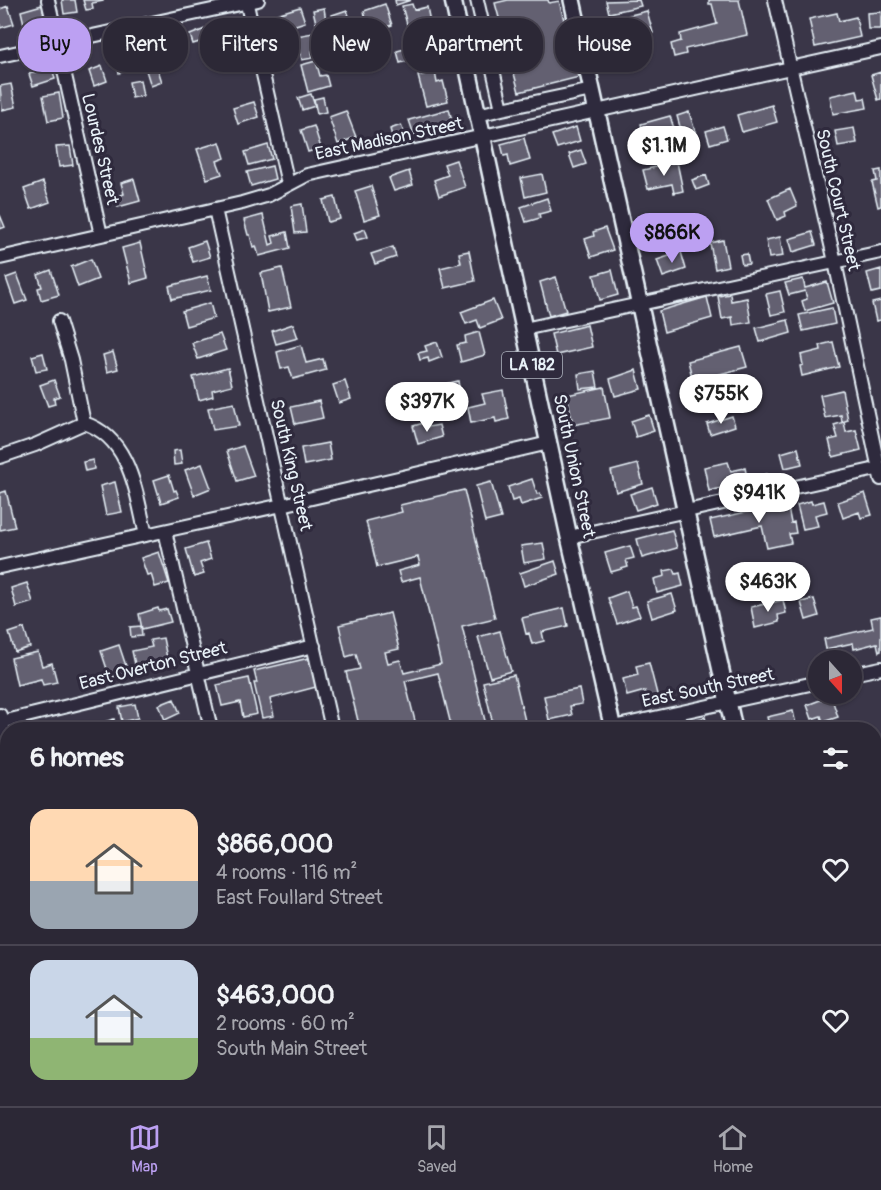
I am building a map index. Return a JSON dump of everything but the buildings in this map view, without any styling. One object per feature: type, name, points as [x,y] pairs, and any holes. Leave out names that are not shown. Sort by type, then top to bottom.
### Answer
[{"type":"main road","name":"South Union Street","points":[[453,0],[609,722]]},
{"type":"main road","points":[[572,0],[732,722]]},
{"type":"street","name":"Lourdes Street","points":[[48,0],[52,18]]},
{"type":"street","points":[[477,0],[502,109]]},
{"type":"street","name":"South Court Street","points":[[774,0],[835,262],[880,472]]},
{"type":"street","points":[[91,37],[250,1],[288,184]]},
{"type":"street","name":"East Madison Street","points":[[0,258],[269,195],[307,175],[881,48]]},
{"type":"street","points":[[0,56],[18,52]]},
{"type":"street","name":"Lourdes Street","points":[[64,72],[101,235]]},
{"type":"street","points":[[478,115],[591,90]]},
{"type":"street","name":"South King Street","points":[[215,209],[330,722]]},
{"type":"street","points":[[524,329],[881,252]]},
{"type":"street","points":[[60,321],[84,423]]},
{"type":"street","points":[[0,457],[35,445],[84,423],[91,425],[122,453],[146,535]]},
{"type":"street","points":[[0,567],[549,443]]},
{"type":"street","points":[[569,537],[880,472]]},
{"type":"street","points":[[165,531],[209,722]]},
{"type":"street","name":"East Overton Street","points":[[1,718],[314,646]]},
{"type":"street","points":[[862,672],[881,668]]},
{"type":"street","name":"East South Street","points":[[637,722],[808,684]]}]
